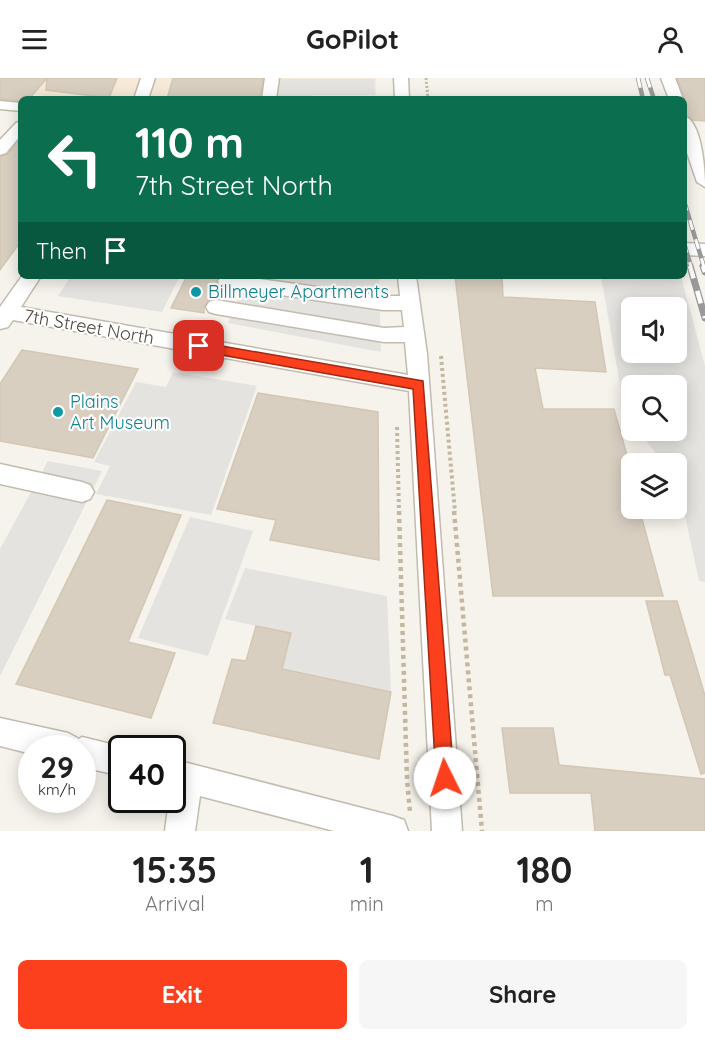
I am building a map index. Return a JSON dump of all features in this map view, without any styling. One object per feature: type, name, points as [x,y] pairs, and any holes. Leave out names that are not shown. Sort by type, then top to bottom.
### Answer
[{"type":"street","points":[[142,96],[148,78]]},
{"type":"street","points":[[269,96],[272,78]]},
{"type":"street","points":[[401,78],[402,96]]},
{"type":"street","points":[[668,78],[675,96]]},
{"type":"street","points":[[0,105],[18,107]]},
{"type":"street","points":[[0,150],[18,129]]},
{"type":"street","points":[[687,131],[705,182]]},
{"type":"street","points":[[687,249],[705,250]]},
{"type":"street","points":[[4,318],[30,279]]},
{"type":"street","points":[[407,279],[419,385],[447,831]]},
{"type":"street","points":[[227,281],[383,303],[409,303]]},
{"type":"street","points":[[216,307],[384,335],[413,334]]},
{"type":"street","name":"7th Street North","points":[[4,318],[419,385]]},
{"type":"street","points":[[0,474],[82,492]]},
{"type":"street","points":[[0,732],[18,736]]},
{"type":"street","points":[[186,776],[402,826]]},
{"type":"street","points":[[180,813],[180,831]]},
{"type":"path","points":[[426,78],[428,96]]},
{"type":"path","points":[[440,348],[482,831]]},
{"type":"path","points":[[396,420],[407,780],[402,826]]},
{"type":"shaded area","points":[[0,78],[376,78],[376,96],[45,96],[0,90]]},
{"type":"shaded area","points":[[280,79],[374,79],[375,95],[277,96]]},
{"type":"shaded area","points":[[69,279],[178,279],[162,312],[58,296]]},
{"type":"shaded area","points":[[246,279],[379,279],[381,352],[228,323]]},
{"type":"shaded area","points":[[602,279],[682,279],[687,297],[621,297],[621,363],[687,363],[687,299],[705,366],[705,582],[699,581],[686,519],[687,453],[656,453],[646,441],[687,441],[687,375],[621,375],[621,390]]},
{"type":"shaded area","points":[[173,372],[257,386],[211,515],[96,494],[110,466],[94,462],[136,382],[166,387]]},
{"type":"shaded area","points":[[48,461],[102,471],[0,676],[0,549]]},
{"type":"shaded area","points":[[190,517],[253,531],[208,656],[138,638]]},
{"type":"shaded area","points":[[245,568],[387,596],[391,692],[282,669],[256,626],[225,619]]},
{"type":"building","points":[[0,78],[47,78],[32,96],[18,96],[18,101],[0,99]]},
{"type":"building","points":[[47,78],[117,78],[110,96],[46,90]]},
{"type":"building","points":[[173,78],[263,78],[260,96],[168,96]]},
{"type":"building","points":[[677,78],[705,78],[705,121],[693,120],[687,116],[687,96],[684,96]]},
{"type":"building","points":[[18,142],[18,245],[0,270],[0,157],[8,154]]},
{"type":"building","name":"Billmeyer Apartments","points":[[186,279],[218,279],[211,299],[204,306],[204,313],[171,308]]},
{"type":"building","points":[[455,279],[502,279],[503,297],[595,302],[606,372],[535,368],[543,409],[614,409],[621,441],[623,441],[626,453],[621,453],[621,519],[642,519],[663,596],[493,596]]},
{"type":"building","name":"Plains Art Museum","points":[[22,350],[138,369],[93,458],[0,441],[0,384]]},
{"type":"building","points":[[258,393],[378,412],[379,560],[270,540],[276,520],[217,509]]},
{"type":"building","points":[[107,500],[181,515],[128,642],[175,653],[151,718],[16,684]]},
{"type":"building","points":[[646,601],[677,601],[705,696],[705,773],[701,774],[670,675],[665,675]]},
{"type":"building","points":[[256,626],[291,633],[282,669],[391,692],[379,759],[213,723],[232,659],[246,661]]},
{"type":"building","points":[[502,728],[553,728],[559,765],[705,779],[705,831],[595,831],[591,793],[510,793]]},
{"type":"railway","points":[[638,78],[642,96]]},
{"type":"railway","points":[[647,78],[653,96]]},
{"type":"railway","points":[[687,211],[704,267]]},
{"type":"railway","points":[[687,253],[691,267]]},
{"type":"railway","points":[[690,266],[705,318]]},
{"type":"railway","points":[[703,266],[705,272]]},
{"type":"place","name":"Billmeyer Apartments","points":[[196,292]]},
{"type":"place","name":"Plains Art Museum","points":[[58,412]]},
{"type":"route","points":[[199,346],[419,385],[445,778]]}]
